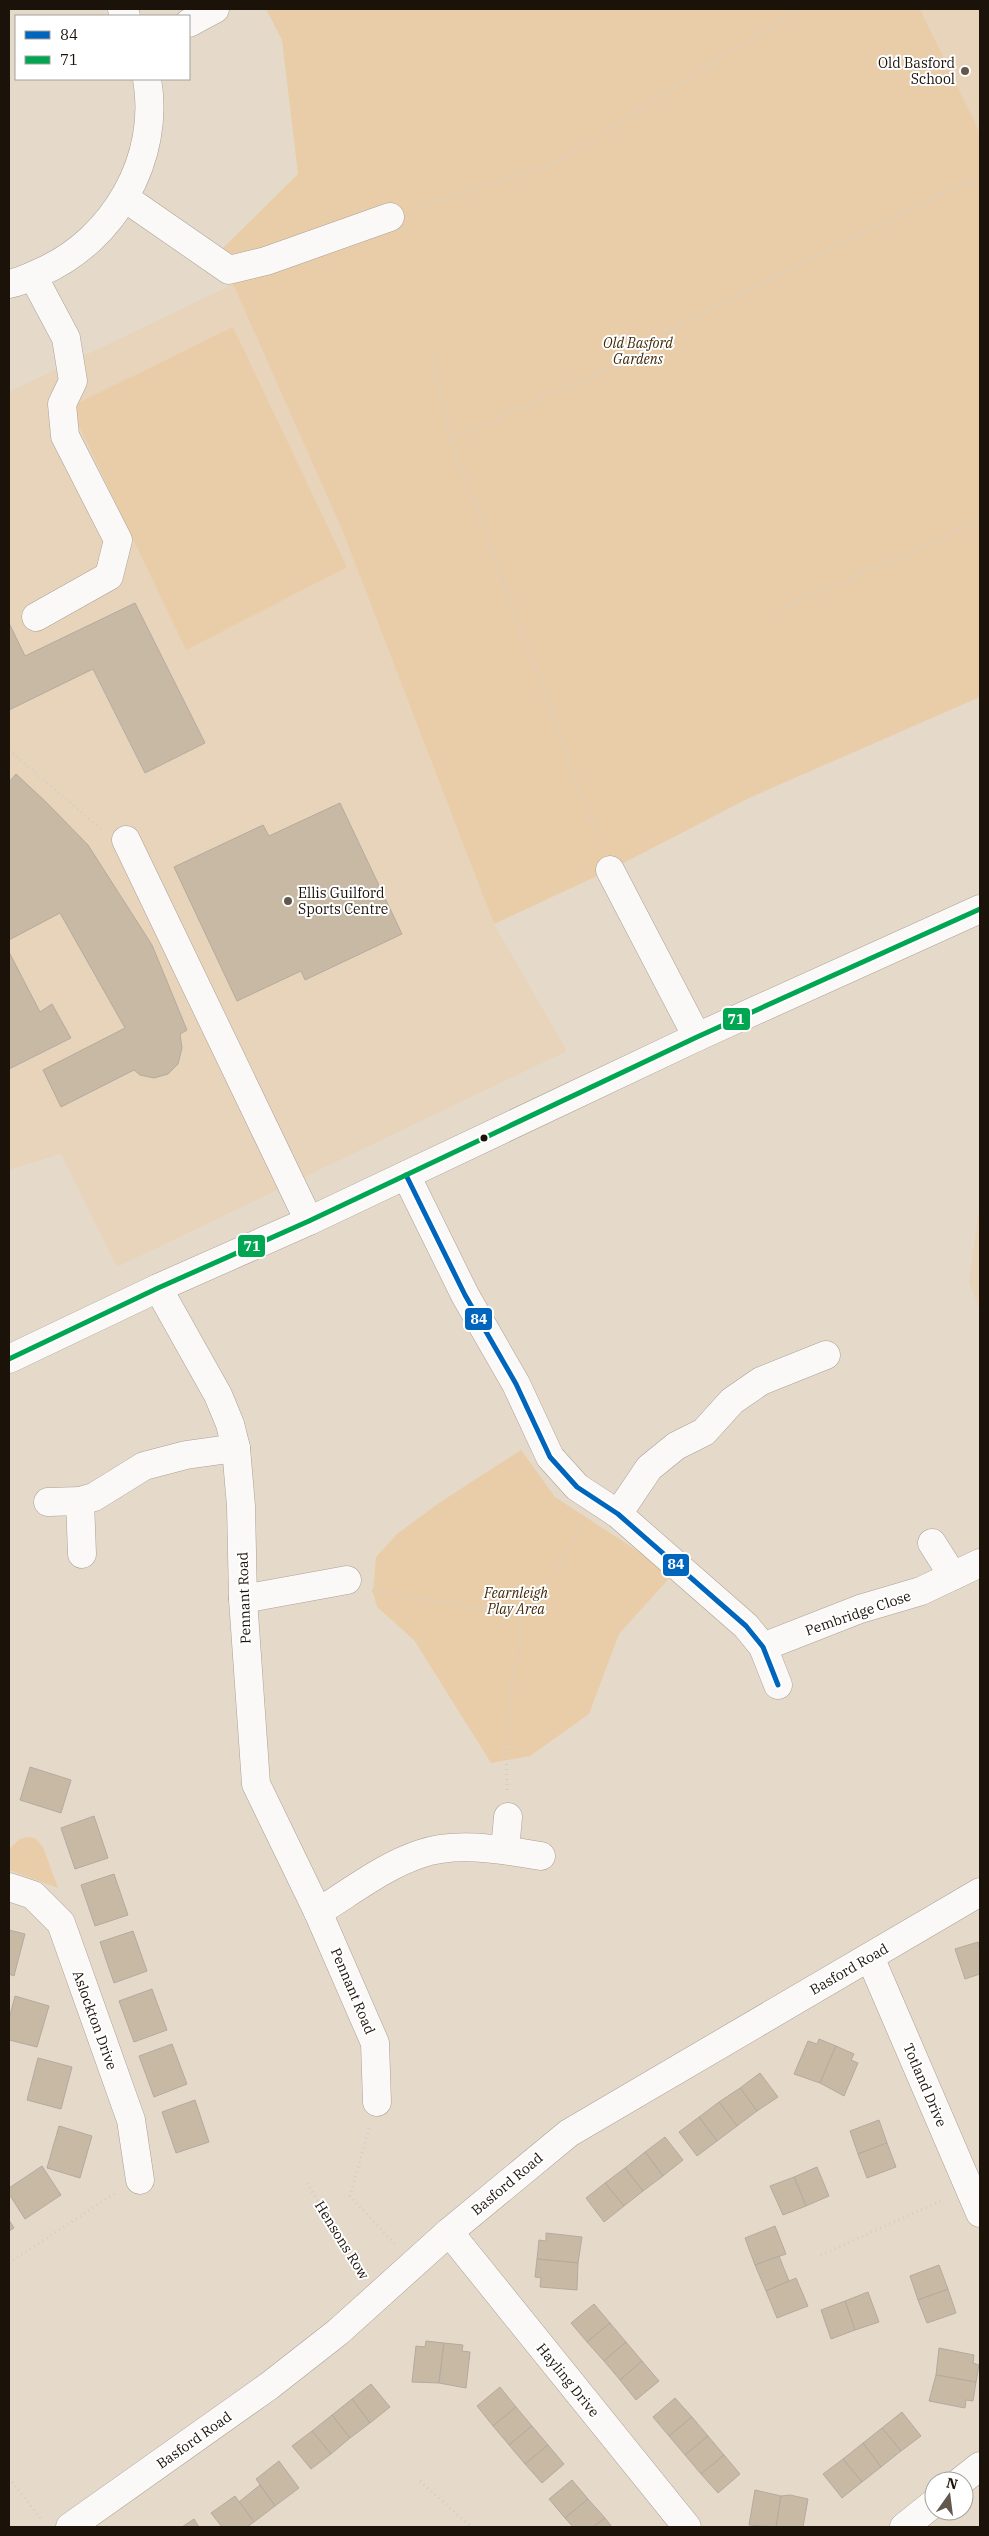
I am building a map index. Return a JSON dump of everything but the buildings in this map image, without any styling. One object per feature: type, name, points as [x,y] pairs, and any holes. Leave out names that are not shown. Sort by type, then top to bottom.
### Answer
[{"type":"street","points":[[190,22],[215,9]]},
{"type":"street","points":[[36,617],[109,576],[118,540],[64,436],[62,404],[73,381],[66,338],[21,280],[61,263],[98,235],[125,198],[145,150],[150,98],[147,80]]},
{"type":"street","points":[[125,198],[229,270],[266,261],[390,217]]},
{"type":"street","points":[[126,840],[309,1221]]},
{"type":"street","points":[[610,870],[697,1037]]},
{"type":"street","points":[[9,1359],[158,1288],[309,1221],[697,1037],[980,909]]},
{"type":"street","points":[[406,1175],[465,1295],[516,1384],[550,1457],[577,1487],[609,1508],[746,1626],[763,1648],[778,1685]]},
{"type":"street","name":"Pennant Road","points":[[158,1288],[218,1396],[230,1424],[236,1448],[241,1506],[243,1599],[256,1784],[318,1912],[387,2040],[377,2102]]},
{"type":"street","points":[[609,1508],[649,1468],[676,1446],[704,1432],[732,1401],[761,1381],[826,1355]]},
{"type":"street","points":[[48,1502],[80,1501],[94,1497],[144,1466],[186,1455],[236,1448]]},
{"type":"street","points":[[80,1501],[82,1554]]},
{"type":"street","points":[[932,1543],[953,1576]]},
{"type":"street","name":"Pembridge Close","points":[[763,1648],[860,1609],[921,1592],[980,1563]]},
{"type":"street","points":[[243,1599],[347,1580]]},
{"type":"street","points":[[505,1850],[508,1817]]},
{"type":"street","points":[[318,1912],[394,1865],[422,1853],[453,1847],[505,1850],[541,1856]]},
{"type":"street","name":"Aslockton Drive","points":[[9,1887],[33,1895],[61,1923],[131,2120],[140,2180]]},
{"type":"street","name":"Basford Road","points":[[70,2527],[269,2386],[338,2332],[449,2232],[569,2133],[980,1892]]},
{"type":"street","name":"Totland Drive","points":[[870,1957],[976,2201]]},
{"type":"street","name":"Hayling Drive","points":[[449,2232],[686,2527]]},
{"type":"street","points":[[904,2527],[924,2511]]},
{"type":"path","points":[[390,217],[551,165],[798,9]]},
{"type":"path","points":[[451,439],[617,364],[684,322],[966,182],[980,181]]},
{"type":"path","points":[[433,358],[451,439],[610,870]]},
{"type":"path","points":[[780,609],[980,522]]},
{"type":"path","points":[[9,750],[104,832],[126,840]]},
{"type":"path","points":[[9,756],[14,754]]},
{"type":"path","points":[[508,1817],[506,1739],[513,1674],[520,1644],[521,1615],[534,1604],[586,1519],[609,1508]]},
{"type":"path","points":[[347,1580],[373,1592],[521,1615]]},
{"type":"path","points":[[377,2102],[350,2196],[414,2264]]},
{"type":"path","points":[[9,2263],[110,2195],[140,2180]]},
{"type":"path","name":"Hensons Row","points":[[307,2183],[377,2297]]},
{"type":"path","points":[[821,2255],[976,2201]]},
{"type":"path","points":[[9,2478],[48,2527]]},
{"type":"path","points":[[420,2481],[471,2527]]},
{"type":"shaded area","name":"Old Basford School","points":[[920,9],[980,9],[980,133]]},
{"type":"shaded area","points":[[233,284],[343,532],[494,924],[567,1051],[117,1267],[61,1154],[9,1170],[9,392]]},
{"type":"shaded area","points":[[980,1201],[980,1310],[969,1283]]},
{"type":"green space","name":"Old Basford Gardens","points":[[266,9],[920,9],[980,133],[980,697],[749,798],[610,870],[494,924],[343,532],[233,284],[223,248],[298,174],[282,40]]},
{"type":"green space","points":[[233,327],[347,567],[186,650],[70,407]]},
{"type":"green space","name":"Fearnleigh Play Area","points":[[521,1450],[555,1497],[673,1574],[619,1634],[589,1714],[530,1756],[491,1763],[414,1640],[377,1607],[373,1592],[376,1557],[397,1534],[439,1503]]},
{"type":"green space","points":[[27,1837],[35,1838],[43,1847],[58,1888],[9,1870],[9,1849],[20,1839]]},
{"type":"transit line","name":"71","points":[[9,1359],[158,1288],[309,1221],[697,1037],[980,909]]},
{"type":"transit line","name":"84","points":[[406,1175],[465,1295],[516,1384],[550,1457],[577,1487],[618,1514],[746,1626],[763,1647],[778,1685]]},
{"type":"place","name":"Old Basford School","points":[[965,71]]},
{"type":"place","name":"Ellis Guilford Sports Centre","points":[[288,901]]}]
